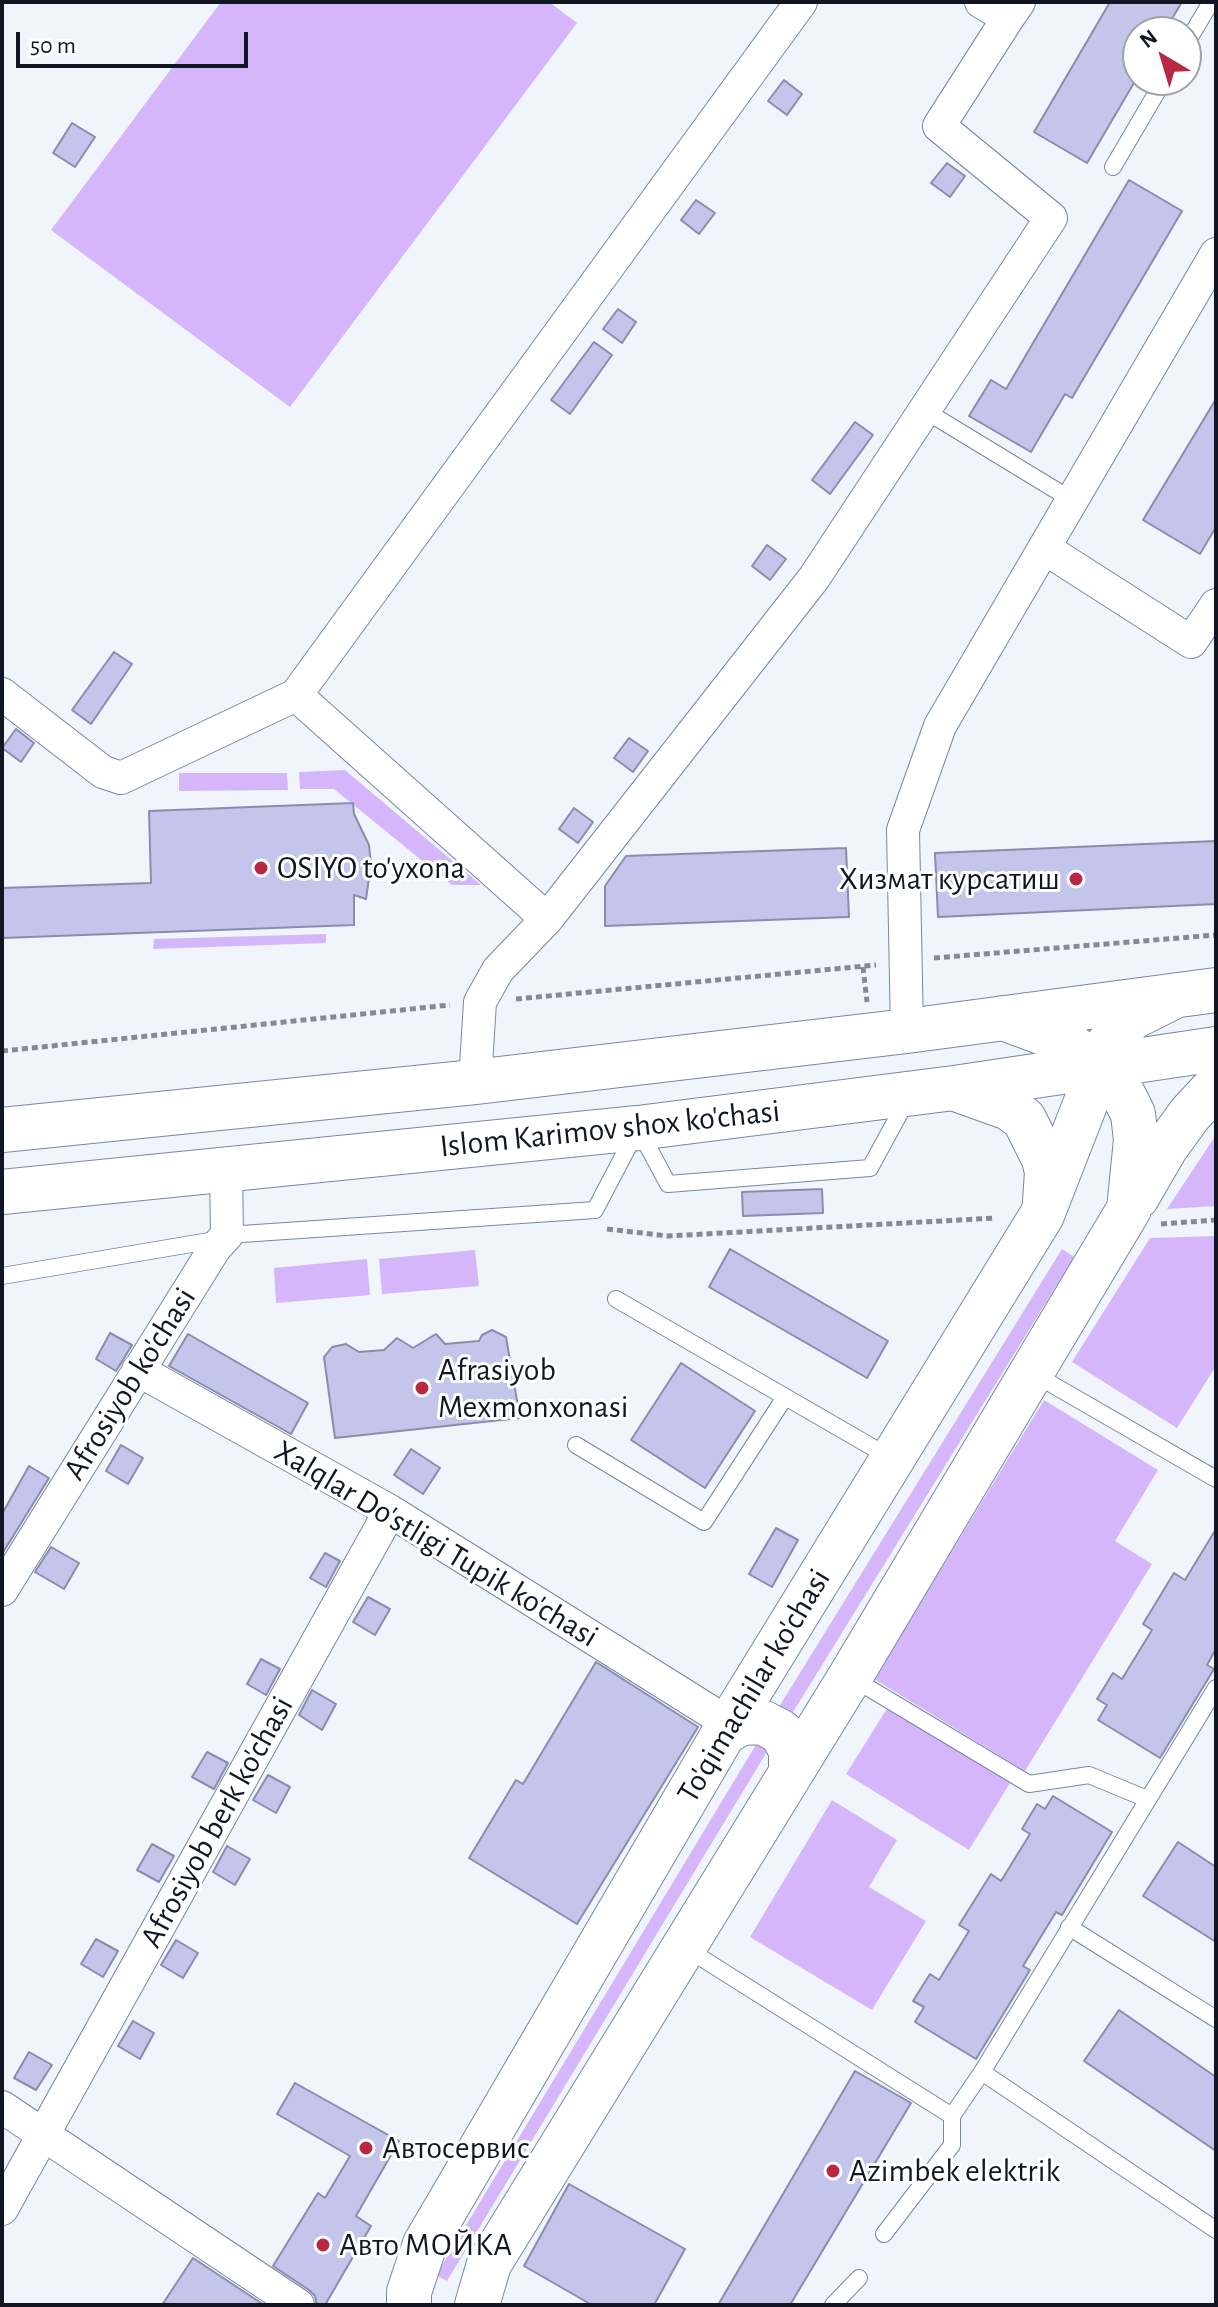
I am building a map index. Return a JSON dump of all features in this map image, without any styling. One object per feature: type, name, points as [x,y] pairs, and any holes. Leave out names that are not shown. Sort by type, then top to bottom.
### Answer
[{"type":"main road","name":"Islom Karimov shox ko'chasi","points":[[2,1130],[475,1082],[907,1031],[1196,992]]},
{"type":"main road","name":"To'qimachilar ko'chasi","points":[[409,2305],[409,2292],[425,2244],[727,1728],[1042,1215],[1109,1043],[1131,1018],[1196,992]]},
{"type":"main road","points":[[1003,1018],[1046,1034],[1100,1066],[1120,1088],[1133,1114],[1136,1140],[1124,1218]]},
{"type":"main road","name":"Islom Karimov shox ko'chasi","points":[[2,1192],[638,1128],[954,1088],[1216,1049]]},
{"type":"main road","points":[[477,2305],[489,2264],[850,1677],[1166,1147],[1216,1086]]},
{"type":"main road","points":[[954,1088],[997,1102],[1024,1119],[1039,1145],[1047,1172],[1042,1215]]},
{"type":"main road","points":[[727,1728],[741,1723],[762,1722],[781,1732],[791,1750],[791,1771]]},
{"type":"street","points":[[2,694],[103,772],[121,778],[296,695],[801,2]]},
{"type":"street","points":[[475,1082],[480,1002],[498,970],[547,919],[814,578],[1051,218],[939,126],[1002,7]]},
{"type":"street","points":[[907,1031],[903,830],[940,726],[1216,254]]},
{"type":"street","points":[[1044,548],[1191,642],[1216,605]]},
{"type":"street","points":[[296,695],[547,919]]},
{"type":"street","points":[[224,1237],[226,1170]]},
{"type":"street","name":"Afrosiyob ko'chasi","points":[[2,1590],[224,1237]]},
{"type":"street","name":"Xalqlar Do'stligi Tupik ko'chasi","points":[[138,1370],[390,1511],[727,1728]]},
{"type":"street","name":"Afrosiyob berk ko'chasi","points":[[2,2209],[390,1511]]},
{"type":"street","points":[[2,2107],[298,2305]]},
{"type":"lane","points":[[1113,167],[1155,96]]},
{"type":"lane","points":[[924,410],[1072,500]]},
{"type":"lane","points":[[638,1128],[668,1184],[870,1168],[911,1093]]},
{"type":"lane","points":[[2,1276],[224,1237],[595,1210],[638,1128]]},
{"type":"lane","points":[[616,1299],[892,1459]]},
{"type":"lane","points":[[1032,1373],[1216,1479]]},
{"type":"lane","points":[[576,1445],[704,1522],[785,1397]]},
{"type":"lane","points":[[850,1677],[1029,1784],[1089,1775],[1147,1799]]},
{"type":"lane","points":[[884,2234],[952,2145],[952,2116],[982,2072],[1216,1688]]},
{"type":"lane","points":[[1069,1927],[1216,2019]]},
{"type":"lane","points":[[683,1947],[952,2116]]},
{"type":"lane","points":[[982,2072],[1216,2230]]},
{"type":"lane","points":[[833,2305],[859,2278]]},
{"type":"path","points":[[2,1051],[312,1017],[863,967],[994,951],[1216,935]]},
{"type":"path","points":[[599,1228],[668,1236],[1042,1215]]},
{"type":"path","points":[[1124,1218],[1216,1220]]},
{"type":"shaded area","points":[[221,2],[549,2],[577,23],[290,407],[51,230]]},
{"type":"shaded area","points":[[345,770],[481,885],[452,885],[334,789],[300,789],[299,772]]},
{"type":"shaded area","points":[[179,773],[287,773],[288,790],[179,791]]},
{"type":"shaded area","points":[[326,934],[326,943],[153,949],[154,939]]},
{"type":"shaded area","points":[[1216,1135],[1216,1206],[1167,1209]]},
{"type":"shaded area","points":[[1216,1236],[1216,1366],[1177,1428],[1072,1362],[1150,1238]]},
{"type":"shaded area","points":[[1062,1249],[1074,1257],[790,1717],[777,1710]]},
{"type":"shaded area","points":[[475,1250],[479,1286],[382,1294],[379,1259]]},
{"type":"shaded area","points":[[367,1259],[370,1295],[276,1303],[274,1268]]},
{"type":"shaded area","points":[[1044,1400],[1158,1470],[1115,1541],[1152,1564],[1025,1771],[874,1679]]},
{"type":"shaded area","points":[[888,1707],[1010,1783],[969,1850],[846,1774]]},
{"type":"shaded area","points":[[757,1743],[768,1750],[447,2281],[436,2275]]},
{"type":"shaded area","points":[[832,1800],[897,1840],[869,1887],[926,1921],[872,2010],[750,1937]]},
{"type":"building","points":[[1110,2],[1182,2],[1174,16],[1122,16],[1122,96],[1126,96],[1087,163],[1034,132]]},
{"type":"building","points":[[784,80],[802,94],[787,115],[768,101]]},
{"type":"building","points":[[72,123],[95,137],[75,167],[53,153]]},
{"type":"building","points":[[947,163],[965,176],[950,197],[931,183]]},
{"type":"building","points":[[1129,180],[1182,211],[1072,398],[1065,394],[1031,452],[969,416],[991,380],[1006,389]]},
{"type":"building","points":[[696,200],[715,213],[699,234],[681,220]]},
{"type":"building","points":[[618,309],[636,322],[622,343],[603,329]]},
{"type":"building","points":[[594,342],[612,355],[570,414],[551,400]]},
{"type":"building","points":[[1216,399],[1216,527],[1200,554],[1143,520]]},
{"type":"building","points":[[855,422],[873,435],[830,494],[812,480]]},
{"type":"building","points":[[767,545],[786,559],[770,580],[752,566]]},
{"type":"building","points":[[114,652],[132,664],[91,724],[72,710]]},
{"type":"building","points":[[16,729],[34,743],[21,762],[2,748]]},
{"type":"building","points":[[629,738],[648,751],[633,772],[614,758]]},
{"type":"building","name":"OSIYO to'yxona","points":[[353,803],[354,814],[369,845],[371,864],[366,899],[354,895],[354,925],[2,938],[2,888],[151,883],[149,811]]},
{"type":"building","points":[[574,808],[593,822],[578,843],[559,829]]},
{"type":"building","name":"Хизмат курсатиш","points":[[1216,841],[1216,904],[938,917],[935,853]]},
{"type":"building","name":"Хизмат курсатиш","points":[[846,848],[849,917],[605,926],[605,886],[626,856]]},
{"type":"building","points":[[822,1189],[823,1213],[743,1216],[742,1192]]},
{"type":"building","points":[[730,1249],[888,1341],[867,1378],[709,1287]]},
{"type":"building","name":"Afrasiyob Mexmonxonasi","points":[[492,1330],[506,1337],[520,1418],[335,1438],[324,1357],[332,1347],[346,1344],[359,1352],[384,1350],[397,1338],[413,1348],[436,1334],[445,1344],[479,1341],[482,1335]]},
{"type":"building","points":[[110,1333],[132,1345],[116,1371],[96,1359]]},
{"type":"building","points":[[188,1334],[308,1403],[291,1434],[169,1366]]},
{"type":"building","points":[[681,1363],[755,1411],[705,1488],[631,1440]]},
{"type":"building","points":[[121,1445],[143,1458],[128,1484],[106,1471]]},
{"type":"building","points":[[411,1449],[440,1468],[423,1494],[394,1475]]},
{"type":"building","points":[[29,1466],[49,1478],[2,1554],[2,1514]]},
{"type":"building","points":[[776,1528],[798,1540],[772,1587],[749,1574]]},
{"type":"building","points":[[1216,1529],[1216,1649],[1207,1665],[1214,1669],[1160,1758],[1098,1720],[1107,1705],[1097,1699],[1113,1673],[1122,1679],[1152,1630],[1143,1624],[1174,1573],[1185,1580]]},
{"type":"building","points":[[51,1547],[79,1563],[64,1589],[35,1572]]},
{"type":"building","points":[[325,1553],[340,1561],[326,1587],[310,1578]]},
{"type":"building","points":[[368,1597],[390,1609],[375,1635],[353,1622]]},
{"type":"building","points":[[261,1659],[280,1669],[266,1695],[247,1684]]},
{"type":"building","points":[[596,1662],[698,1727],[577,1924],[469,1858],[516,1780],[523,1784]]},
{"type":"building","points":[[312,1690],[336,1704],[322,1730],[299,1715]]},
{"type":"building","points":[[207,1752],[228,1763],[214,1789],[192,1777]]},
{"type":"building","points":[[268,1775],[290,1787],[276,1813],[253,1800]]},
{"type":"building","points":[[1053,1796],[1112,1832],[1062,1915],[1056,1912],[1023,1966],[1030,1970],[976,2059],[915,2022],[924,2007],[913,2001],[930,1974],[939,1980],[969,1931],[959,1925],[991,1874],[1001,1881],[1030,1834],[1022,1829],[1037,1804],[1045,1809]]},
{"type":"building","points":[[1178,1842],[1216,1867],[1216,1942],[1143,1896]]},
{"type":"building","points":[[152,1844],[174,1856],[159,1882],[137,1870]]},
{"type":"building","points":[[227,1846],[250,1859],[235,1885],[213,1872]]},
{"type":"building","points":[[96,1939],[118,1951],[103,1977],[81,1964]]},
{"type":"building","points":[[176,1940],[198,1953],[183,1978],[161,1965]]},
{"type":"building","points":[[1119,2010],[1216,2077],[1216,2151],[1084,2061]]},
{"type":"building","points":[[133,2021],[154,2033],[140,2059],[118,2046]]},
{"type":"building","points":[[29,2052],[52,2065],[36,2090],[14,2078]]},
{"type":"building","name":"Azimbek elektrik","points":[[855,2071],[911,2103],[790,2305],[718,2305]]},
{"type":"building","points":[[295,2083],[399,2141],[356,2216],[371,2226],[325,2305],[317,2305],[315,2296],[309,2290],[273,2266],[318,2193],[325,2198],[350,2156],[277,2114]]},
{"type":"building","points":[[569,2184],[685,2249],[654,2305],[592,2305],[524,2266]]},
{"type":"building","points":[[193,2258],[264,2305],[162,2305]]},
{"type":"place","name":"OSIYO to'yxona","points":[[261,868]]},
{"type":"place","name":"Хизмат курсатиш","points":[[1076,879]]},
{"type":"place","name":"Afrasiyob Mexmonxonasi","points":[[422,1388]]},
{"type":"place","name":"Автосервис","points":[[366,2148]]},
{"type":"place","name":"Azimbek elektrik","points":[[833,2171]]},
{"type":"place","name":"Авто МОЙКА","points":[[323,2245]]}]
